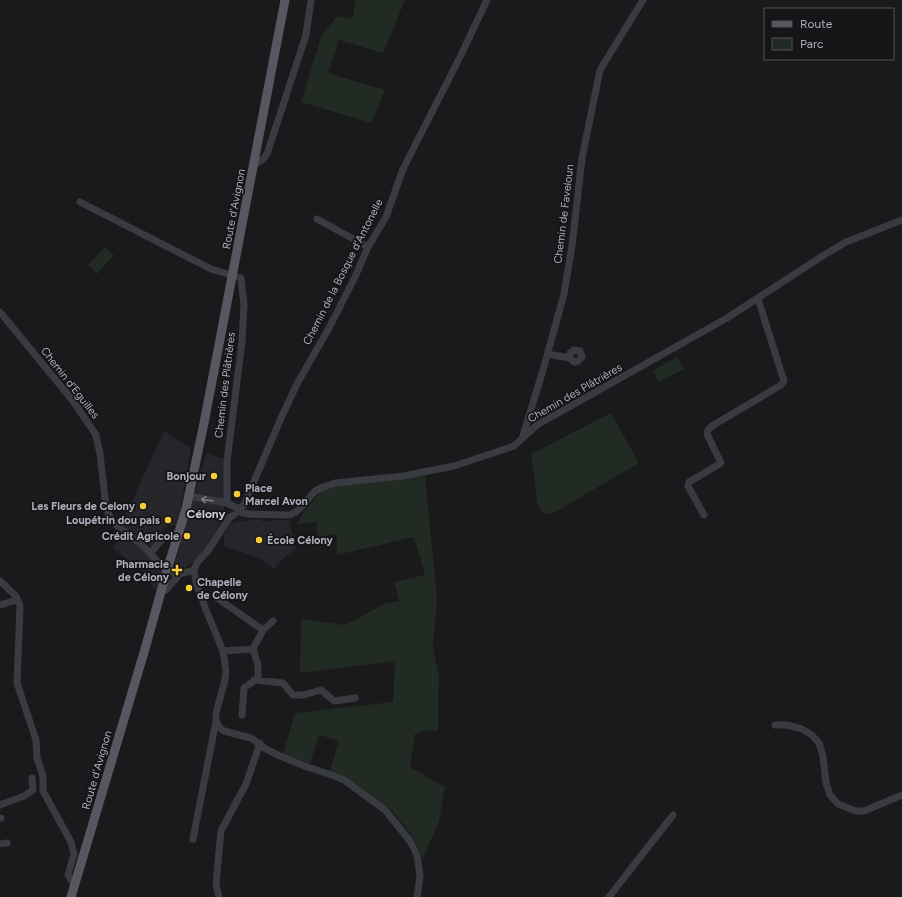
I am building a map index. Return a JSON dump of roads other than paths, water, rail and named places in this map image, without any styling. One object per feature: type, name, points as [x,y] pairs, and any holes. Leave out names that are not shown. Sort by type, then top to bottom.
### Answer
[{"type":"main road","name":"Route d'Avignon","points":[[145,650],[172,572],[187,520],[190,497],[285,0]]},
{"type":"main road","name":"Route d'Avignon","points":[[71,897],[145,650],[172,572],[179,533],[190,497]]},
{"type":"street","points":[[254,165],[263,159],[267,154],[306,34],[311,0]]},
{"type":"street","name":"Chemin de la Bosque d'Antonelle","points":[[237,511],[244,505],[298,382],[328,330],[355,277],[368,247],[386,216],[403,169],[487,0]]},
{"type":"street","name":"Chemin de Faveloun","points":[[522,439],[548,354],[564,294],[572,246],[582,158],[600,70],[643,0]]},
{"type":"street","points":[[80,202],[211,269],[233,277]]},
{"type":"street","points":[[317,220],[368,247]]},
{"type":"street","name":"Chemin des Plâtrières","points":[[237,511],[248,514],[290,515],[297,511],[315,491],[335,483],[403,476],[454,466],[514,446],[537,425],[727,318],[846,242],[902,220]]},
{"type":"street","name":"Chemin des Plâtrières","points":[[227,503],[227,461],[242,342],[244,305],[241,278],[233,277]]},
{"type":"street","points":[[704,515],[688,486],[689,482],[721,463],[706,434],[708,430],[712,426],[781,385],[784,381],[758,299]]},
{"type":"street","name":"Chemin d'Eguilles","points":[[0,312],[73,401],[96,435],[100,454],[106,507],[110,517],[127,535],[141,544],[172,572]]},
{"type":"street","points":[[548,354],[570,358]]},
{"type":"street","points":[[190,497],[227,503],[237,511],[230,517],[207,552],[197,563],[194,570],[196,582],[226,661],[225,680],[218,705],[193,839]]},
{"type":"street","points":[[151,553],[160,541],[170,533],[179,533]]},
{"type":"street","points":[[172,572],[194,570]]},
{"type":"street","points":[[0,581],[16,596],[20,606],[17,683],[36,740],[37,758],[43,776],[43,791],[71,842],[74,854],[68,876],[71,880],[76,882]]},
{"type":"street","points":[[217,598],[263,630]]},
{"type":"street","points":[[0,604],[17,600]]},
{"type":"street","points":[[242,715],[244,688],[258,678],[258,665],[253,649],[263,630],[273,621]]},
{"type":"street","points":[[223,651],[253,649]]},
{"type":"street","points":[[254,680],[283,683],[293,694],[304,694],[321,690],[334,701],[355,698]]},
{"type":"street","points":[[216,721],[224,732],[251,738],[266,749],[280,756],[344,780],[385,810],[410,841],[417,855],[420,876],[417,897]]},
{"type":"street","points":[[775,725],[787,725],[802,729],[812,735],[819,743],[825,770],[826,783],[830,795],[838,804],[856,811],[864,811],[902,795]]},
{"type":"street","points":[[219,897],[216,884],[221,831],[246,784],[260,744]]},
{"type":"street","points":[[0,805],[24,796],[33,790],[32,778]]},
{"type":"street","points":[[609,897],[674,815]]},
{"type":"place","name":"Bonjour","points":[[214,476]]},
{"type":"place","name":"Place Marcel Avon","points":[[237,494]]},
{"type":"place","name":"Les Fleurs de Celony","points":[[143,506]]},
{"type":"place","name":"Loupétrin dou paìs","points":[[168,520]]},
{"type":"place","name":"Crédit Agricole","points":[[187,536]]},
{"type":"place","name":"École Célony","points":[[259,540]]},
{"type":"place","name":"Pharmacie de Célony","points":[[177,570]]},
{"type":"place","name":"Chapelle de Célony","points":[[189,588]]},
{"type":"district","name":"Célony","points":[[206,514]]}]
